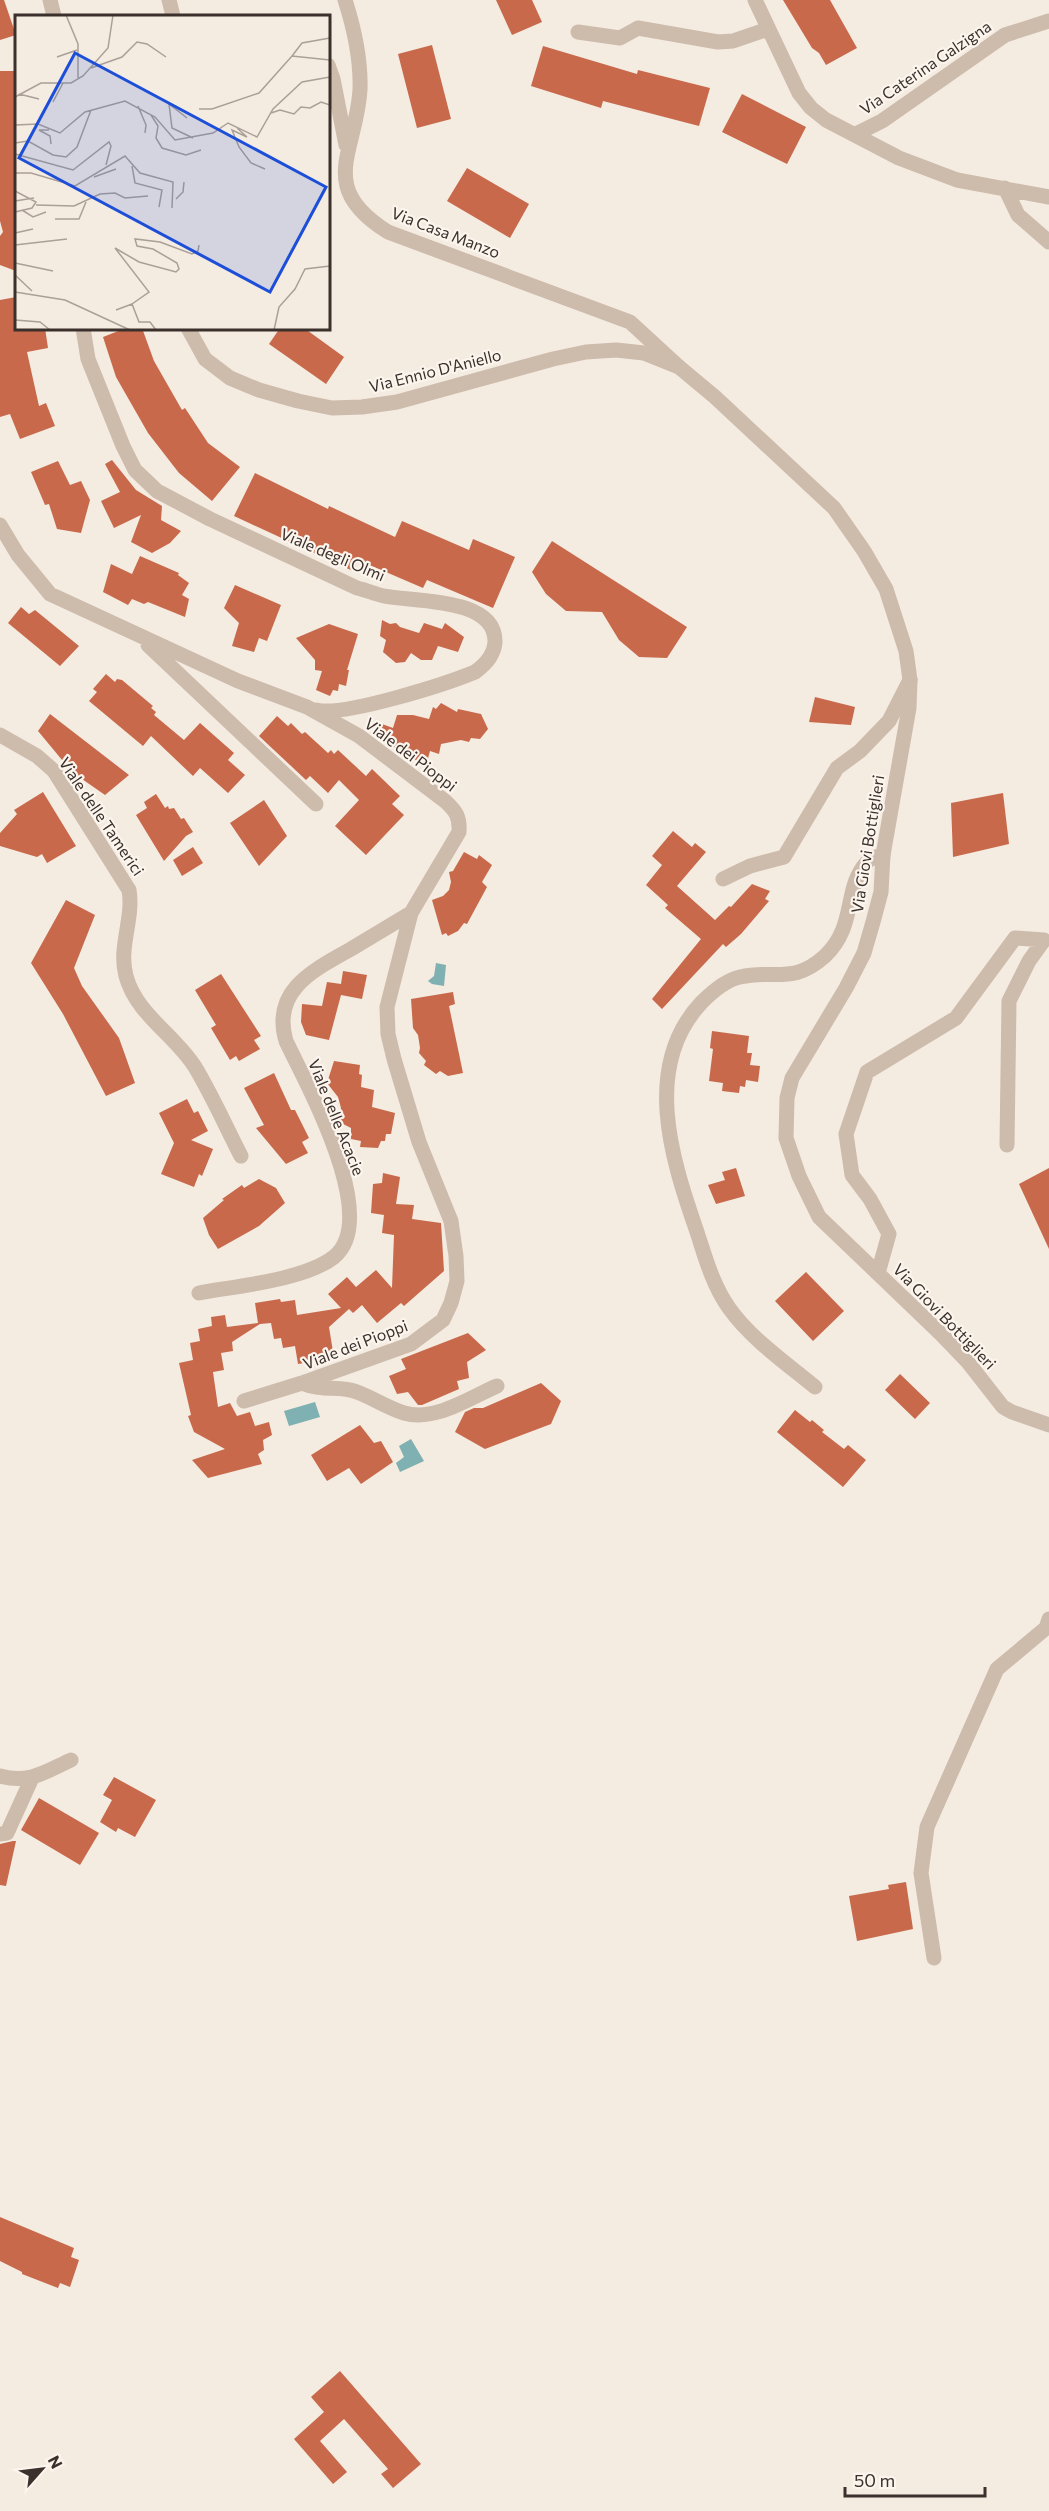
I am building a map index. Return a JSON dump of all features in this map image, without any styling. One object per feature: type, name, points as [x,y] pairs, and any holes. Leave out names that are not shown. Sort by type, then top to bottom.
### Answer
[{"type":"street","points":[[50,0],[54,15]]},
{"type":"street","points":[[169,0],[173,15]]},
{"type":"street","name":"Via Casa Manzo","points":[[345,0],[359,60],[360,92],[345,162],[345,183],[367,219],[388,232],[630,322],[679,367]]},
{"type":"street","points":[[755,0],[791,78],[811,108],[826,120],[899,158],[957,180],[1049,197]]},
{"type":"street","name":"Via Caterina Galzigna","points":[[856,134],[882,121],[1005,35],[1049,21]]},
{"type":"street","points":[[578,32],[620,38],[638,28],[718,42],[733,41],[768,29]]},
{"type":"street","points":[[330,71],[347,150]]},
{"type":"street","points":[[1005,188],[1018,215],[1049,242]]},
{"type":"street","name":"Viale degli Olmi","points":[[83,330],[88,359],[123,446],[135,470],[157,491],[210,519],[357,588],[383,596],[468,608],[488,622],[494,633],[495,645],[484,665],[459,678],[339,711],[324,712],[307,707]]},
{"type":"street","name":"Via Ennio D'Aniello","points":[[189,330],[205,359],[230,378],[269,393],[332,408],[397,402],[586,352],[616,350],[644,354],[679,367]]},
{"type":"street","name":"Via Giovi Bottiglieri","points":[[679,367],[715,397],[834,508],[864,550],[886,589],[906,651],[910,680],[909,708],[883,855],[881,892],[864,953],[846,988],[792,1078],[785,1118],[786,1138],[791,1158],[819,1217],[836,1236],[878,1273],[967,1361],[1003,1407],[1049,1425]]},
{"type":"street","name":"Viale dei Pioppi","points":[[0,525],[18,555],[50,594],[238,681],[307,707],[359,736],[445,801],[459,819],[459,832],[411,913],[387,1007],[388,1034],[419,1142],[451,1221],[457,1281],[451,1303],[443,1320],[429,1333],[411,1344],[244,1401]]},
{"type":"street","points":[[140,636],[316,804]]},
{"type":"street","points":[[723,879],[750,866],[784,857],[837,768],[860,751],[889,721],[910,680]]},
{"type":"street","name":"Viale delle Tamerici","points":[[0,735],[37,756],[54,771],[129,890],[131,902],[123,956],[125,975],[131,992],[194,1065],[242,1156]]},
{"type":"street","points":[[815,1387],[744,1327],[716,1290],[671,1151],[666,1104],[669,1069],[675,1044],[689,1017],[704,1000],[727,982],[740,977],[799,973],[825,955],[843,932],[857,877],[868,861],[883,855]]},
{"type":"street","name":"Viale delle Acacie","points":[[199,1293],[308,1271],[337,1255],[343,1245],[350,1220],[351,1205],[348,1188],[340,1162],[286,1041],[282,1022],[284,1006],[291,993],[312,972],[411,913]]},
{"type":"street","points":[[878,1273],[890,1234],[870,1199],[852,1174],[846,1134],[867,1072],[956,1018],[1015,938],[1044,940],[1029,961],[1009,1001],[1007,1145]]},
{"type":"street","name":"Viale dei Pioppi","points":[[302,1383],[316,1389],[346,1389],[357,1392],[404,1413],[419,1416],[434,1414],[496,1386]]},
{"type":"street","points":[[934,1958],[921,1873],[927,1827],[997,1669],[1046,1628],[1049,1619]]},
{"type":"street","points":[[0,1776],[19,1780],[32,1778],[71,1760]]},
{"type":"street","points":[[0,1834],[7,1833],[32,1778]]},
{"type":"water","points":[[436,963],[446,965],[444,986],[428,981],[434,976]]},
{"type":"water","points":[[315,1402],[320,1417],[289,1426],[284,1411]]},
{"type":"water","points":[[411,1439],[424,1461],[400,1472],[396,1463],[404,1457],[399,1446]]},
{"type":"building","points":[[0,0],[4,0],[15,35],[0,40]]},
{"type":"building","points":[[496,0],[532,0],[542,22],[512,35]]},
{"type":"building","points":[[783,0],[830,0],[857,48],[826,65],[819,53],[812,48]]},
{"type":"building","points":[[432,45],[451,119],[417,128],[398,54]]},
{"type":"building","points":[[543,46],[637,74],[638,70],[710,88],[699,126],[603,101],[601,108],[531,86]]},
{"type":"building","points":[[0,71],[15,71],[15,271],[0,265],[0,236],[3,232],[0,221]]},
{"type":"building","points":[[742,94],[806,127],[787,164],[722,132]]},
{"type":"building","points":[[467,168],[529,204],[510,238],[447,201]]},
{"type":"building","points":[[15,297],[15,330],[45,330],[48,348],[27,352],[39,406],[46,403],[55,426],[20,439],[10,414],[0,417],[0,300]]},
{"type":"building","points":[[121,330],[143,330],[154,361],[182,410],[185,408],[208,443],[240,467],[212,501],[179,473],[148,433],[116,377],[103,337]]},
{"type":"building","points":[[279,330],[307,330],[344,357],[326,384],[269,344]]},
{"type":"building","points":[[112,460],[136,490],[162,506],[161,520],[181,531],[170,543],[152,553],[131,542],[141,515],[114,528],[101,501],[120,492],[105,464]]},
{"type":"building","points":[[58,461],[70,485],[81,481],[90,500],[81,533],[57,529],[49,504],[45,505],[31,472]]},
{"type":"building","points":[[255,473],[328,509],[329,506],[395,537],[402,521],[469,550],[473,539],[515,557],[493,608],[427,580],[423,588],[358,560],[353,571],[234,516]]},
{"type":"building","points":[[552,541],[687,627],[667,658],[639,657],[619,640],[602,612],[566,611],[546,594],[532,572]]},
{"type":"building","points":[[140,556],[179,573],[178,575],[189,583],[182,595],[189,599],[185,617],[148,602],[144,604],[132,599],[128,605],[103,592],[111,564],[132,574]]},
{"type":"building","points":[[235,585],[281,605],[267,641],[259,638],[254,652],[232,646],[239,623],[224,608]]},
{"type":"building","points":[[21,607],[29,614],[35,610],[79,646],[60,666],[8,623]]},
{"type":"building","points":[[382,620],[390,624],[396,623],[400,627],[419,633],[424,623],[442,629],[445,623],[464,637],[458,652],[438,646],[432,660],[421,660],[411,653],[405,662],[396,663],[383,652],[386,640],[380,636]]},
{"type":"building","points":[[329,624],[358,634],[347,670],[349,670],[346,686],[339,684],[338,691],[333,690],[330,696],[316,690],[322,671],[315,670],[315,660],[296,638]]},
{"type":"building","points":[[106,674],[115,682],[117,679],[122,680],[153,706],[151,708],[156,712],[154,715],[184,740],[200,723],[234,753],[228,760],[245,775],[228,793],[200,768],[193,776],[151,736],[143,746],[89,701],[97,692],[93,689]]},
{"type":"building","points":[[815,697],[855,707],[851,725],[809,722]]},
{"type":"building","points":[[441,703],[457,712],[458,709],[481,714],[488,729],[480,739],[471,738],[469,742],[461,740],[441,744],[439,754],[430,751],[426,766],[378,738],[382,724],[393,728],[397,715],[413,715],[429,719],[433,707],[436,709]]},
{"type":"building","points":[[50,714],[129,775],[105,795],[72,772],[38,731]]},
{"type":"building","points":[[277,716],[288,726],[291,723],[302,734],[305,732],[328,753],[331,750],[334,754],[338,750],[366,776],[372,769],[400,796],[392,804],[404,815],[366,855],[335,826],[359,800],[339,780],[328,793],[310,776],[306,780],[259,736]]},
{"type":"building","points":[[43,792],[76,846],[47,863],[42,854],[37,857],[0,846],[0,833],[17,814],[14,810]]},
{"type":"building","points":[[1003,793],[1009,844],[953,857],[951,803]]},
{"type":"building","points":[[156,794],[165,808],[168,806],[169,809],[174,808],[181,819],[184,818],[193,832],[186,836],[164,861],[136,815],[147,808],[144,802]]},
{"type":"building","points":[[264,800],[287,836],[259,866],[230,823]]},
{"type":"building","points":[[673,831],[692,847],[695,843],[706,852],[677,886],[715,920],[729,906],[731,907],[752,884],[770,891],[765,899],[769,901],[741,934],[726,947],[723,944],[662,1009],[652,999],[701,939],[665,908],[668,905],[646,885],[662,865],[652,856]]},
{"type":"building","points":[[193,847],[203,863],[182,876],[173,860]]},
{"type":"building","points":[[464,852],[477,859],[479,855],[492,865],[482,882],[487,887],[467,924],[464,923],[458,931],[448,936],[446,933],[442,935],[432,900],[443,896],[449,890],[451,882],[449,872],[453,871]]},
{"type":"building","points":[[66,900],[95,915],[74,968],[82,986],[119,1038],[135,1083],[106,1096],[63,1014],[31,963]]},
{"type":"building","points":[[343,971],[367,975],[362,999],[341,995],[329,1040],[306,1035],[301,1022],[302,1004],[322,1006],[327,982],[341,984]]},
{"type":"building","points":[[221,974],[261,1036],[254,1040],[260,1049],[239,1061],[236,1056],[230,1060],[211,1028],[216,1025],[195,990]]},
{"type":"building","points":[[453,992],[455,1004],[449,1006],[463,1073],[448,1076],[440,1071],[436,1074],[424,1065],[426,1061],[419,1053],[418,1035],[413,1028],[411,999]]},
{"type":"building","points":[[712,1031],[749,1036],[747,1053],[752,1053],[750,1065],[760,1066],[758,1082],[746,1080],[745,1087],[740,1086],[739,1093],[722,1091],[723,1083],[709,1081],[713,1049],[710,1048]]},
{"type":"building","points":[[334,1061],[360,1065],[361,1087],[374,1090],[372,1107],[395,1113],[391,1134],[386,1134],[385,1141],[381,1141],[378,1148],[360,1147],[361,1141],[351,1139],[351,1128],[339,1122],[341,1108],[338,1097],[327,1083]]},
{"type":"building","points":[[274,1073],[291,1110],[295,1110],[309,1138],[302,1142],[308,1153],[286,1164],[256,1128],[264,1125],[244,1088]]},
{"type":"building","points":[[187,1099],[194,1113],[198,1111],[208,1131],[191,1140],[213,1149],[202,1176],[199,1174],[194,1187],[161,1174],[174,1143],[159,1113]]},
{"type":"building","points":[[736,1168],[745,1196],[716,1204],[708,1185],[725,1180],[722,1172]]},
{"type":"building","points":[[1049,1168],[1049,1249],[1019,1184]]},
{"type":"building","points":[[383,1173],[400,1177],[396,1204],[414,1205],[412,1219],[441,1223],[444,1271],[404,1306],[401,1303],[377,1323],[362,1305],[353,1313],[349,1309],[329,1327],[334,1358],[298,1364],[295,1346],[283,1348],[281,1338],[274,1339],[271,1323],[260,1324],[232,1342],[233,1351],[221,1353],[224,1370],[213,1372],[218,1407],[230,1403],[237,1416],[250,1412],[255,1426],[269,1422],[272,1435],[263,1440],[264,1450],[258,1454],[262,1464],[208,1478],[192,1460],[225,1449],[194,1432],[188,1416],[191,1415],[179,1363],[193,1360],[190,1343],[200,1341],[198,1329],[212,1326],[211,1317],[225,1315],[227,1327],[258,1323],[255,1303],[280,1299],[281,1302],[295,1300],[297,1315],[341,1308],[328,1294],[347,1277],[356,1287],[376,1270],[392,1288],[394,1235],[382,1233],[384,1215],[371,1213],[373,1184],[382,1183]]},
{"type":"building","points":[[259,1179],[276,1188],[285,1203],[259,1226],[218,1249],[209,1235],[203,1218],[224,1200],[222,1199],[242,1185],[244,1188]]},
{"type":"building","points":[[806,1272],[844,1311],[813,1341],[775,1301]]},
{"type":"building","points":[[468,1333],[486,1350],[467,1362],[469,1378],[457,1381],[459,1389],[422,1405],[418,1405],[408,1392],[397,1394],[389,1376],[406,1369],[401,1359]]},
{"type":"building","points":[[900,1374],[930,1403],[915,1419],[885,1390]]},
{"type":"building","points":[[541,1383],[561,1401],[551,1424],[485,1449],[455,1432],[465,1412],[474,1408],[483,1408]]},
{"type":"building","points":[[795,1410],[810,1422],[812,1420],[824,1430],[822,1432],[844,1449],[848,1445],[866,1460],[843,1487],[777,1432]]},
{"type":"building","points":[[360,1425],[374,1443],[381,1441],[393,1462],[361,1484],[349,1468],[327,1481],[311,1455]]},
{"type":"building","points":[[114,1777],[156,1800],[135,1837],[118,1828],[116,1832],[100,1822],[112,1800],[103,1795]]},
{"type":"building","points":[[39,1798],[99,1833],[80,1865],[21,1830]]},
{"type":"building","points":[[16,1841],[6,1886],[0,1885],[0,1844]]},
{"type":"building","points":[[906,1882],[913,1929],[857,1941],[849,1896],[889,1889],[888,1885]]},
{"type":"building","points":[[0,2217],[74,2248],[71,2257],[79,2260],[70,2287],[60,2283],[58,2288],[22,2274],[0,2261]]},
{"type":"building","points":[[340,2371],[421,2464],[393,2488],[381,2474],[388,2469],[344,2419],[320,2441],[347,2472],[333,2484],[294,2439],[324,2412],[311,2397]]}]
